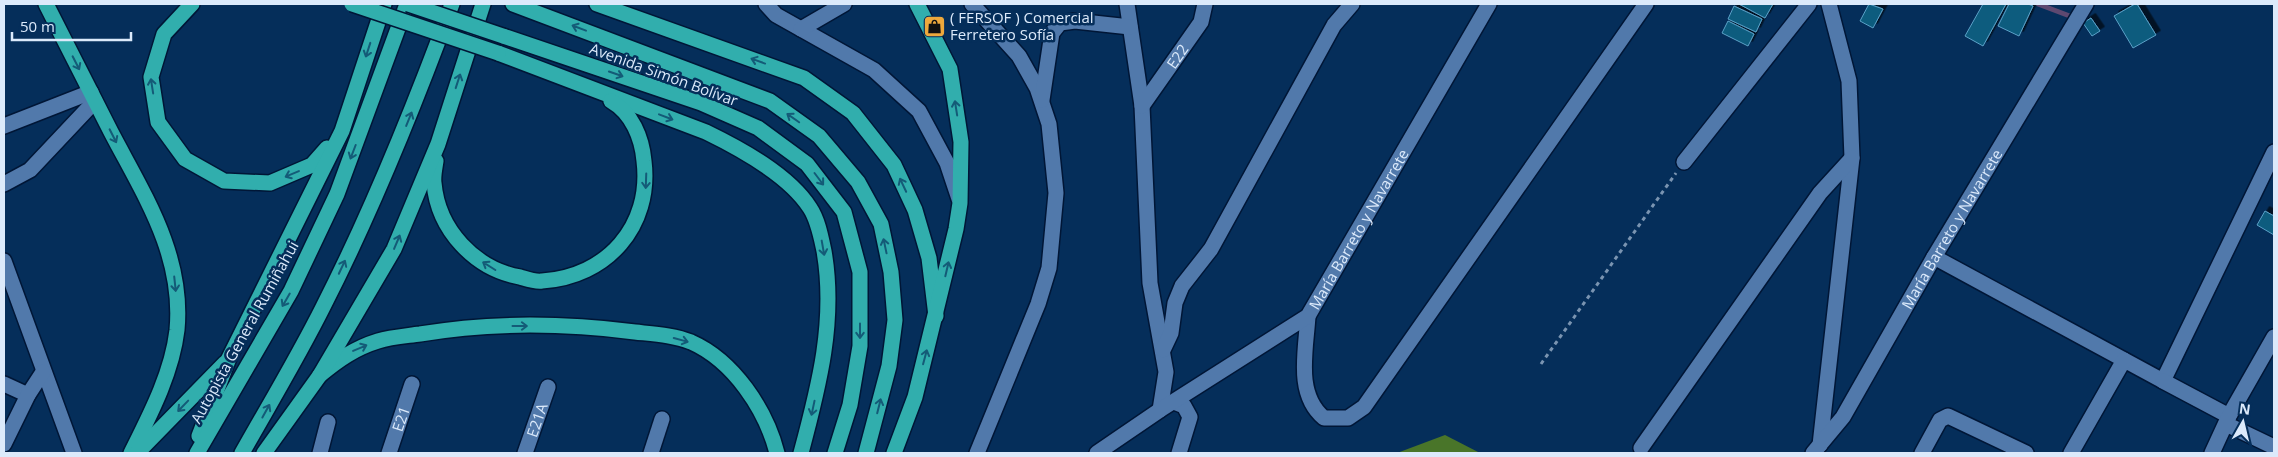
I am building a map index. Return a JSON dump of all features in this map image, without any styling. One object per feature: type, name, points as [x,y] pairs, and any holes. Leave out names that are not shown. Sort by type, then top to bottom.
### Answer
[{"type":"highway","points":[[46,4],[164,234],[176,282],[176,330],[168,370],[154,406],[131,453]]},
{"type":"highway","points":[[192,4],[164,34],[151,77],[158,122],[185,159],[224,181],[270,183],[312,165],[342,131]]},
{"type":"highway","points":[[352,4],[498,52],[706,132],[739,149],[786,181],[810,208],[821,234],[829,282],[827,335],[802,453]]},
{"type":"highway","points":[[192,453],[229,358],[342,131],[384,4]]},
{"type":"highway","name":"Avenida Simón Bolívar","points":[[407,4],[701,103],[758,128],[808,164],[844,212],[860,272],[860,346],[850,405],[835,453]]},
{"type":"highway","name":"Autopista General Rumiñahui","points":[[198,453],[291,291],[333,203],[371,106],[407,4]]},
{"type":"highway","points":[[242,453],[323,307],[357,236],[409,120],[452,4]]},
{"type":"highway","points":[[264,453],[320,375],[394,249],[438,144],[483,4]]},
{"type":"highway","name":"Avenida Simón Bolívar","points":[[514,4],[770,101],[819,136],[858,182],[881,224],[891,272],[895,320],[889,366],[866,453]]},
{"type":"highway","points":[[604,6],[632,4]]},
{"type":"highway","points":[[894,453],[915,397],[936,316],[960,203],[961,142],[950,69],[917,4]]},
{"type":"highway","points":[[604,6],[804,78],[853,113],[894,165],[915,210],[929,258],[936,316]]},
{"type":"highway","points":[[438,144],[434,183],[444,221],[468,253],[502,274],[531,280],[541,281],[580,274],[614,253],[637,221],[647,182],[642,143],[623,108],[588,87]]},
{"type":"highway","points":[[320,375],[345,355],[380,340],[454,328],[514,325],[596,327],[664,335],[692,342],[721,361],[744,386],[764,418],[777,453]]},
{"type":"highway","points":[[137,453],[229,358]]},
{"type":"street","points":[[766,4],[776,15],[874,70],[919,111],[947,163],[960,203]]},
{"type":"street","points":[[801,29],[844,4]]},
{"type":"street","points":[[972,4],[1019,56],[1037,88],[1049,124],[1056,193],[1049,268],[1038,304],[977,453]]},
{"type":"street","points":[[1127,4],[1142,106],[1150,284],[1166,372],[1160,410]]},
{"type":"street","points":[[1163,350],[1171,333],[1175,303],[1182,286],[1211,248],[1334,25],[1352,4]]},
{"type":"street","name":"María Barreto y Navarrete","points":[[1097,453],[1160,410],[1308,316],[1489,4]]},
{"type":"street","points":[[1308,316],[1304,382],[1308,399],[1315,411],[1324,418],[1348,418],[1364,408],[1646,4]]},
{"type":"street","points":[[1684,162],[1810,4]]},
{"type":"street","points":[[1816,450],[1852,158],[1849,81],[1829,4]]},
{"type":"street","name":"María Barreto y Navarrete","points":[[1816,450],[1843,417],[1934,258],[2087,4]]},
{"type":"street","name":"E22","points":[[1142,106],[1201,22],[1205,5]]},
{"type":"street","points":[[1042,103],[1052,33],[1060,23],[1075,20],[1130,27]]},
{"type":"street","points":[[4,126],[93,96]]},
{"type":"street","points":[[4,184],[30,170],[93,96]]},
{"type":"street","points":[[1641,448],[1820,193],[1852,158]]},
{"type":"street","points":[[2162,381],[2273,158]]},
{"type":"street","points":[[1934,258],[2162,381],[2274,447]]},
{"type":"street","points":[[4,261],[74,453]]},
{"type":"street","points":[[2212,453],[2227,420],[2274,337]]},
{"type":"street","points":[[2072,453],[2124,360]]},
{"type":"street","points":[[4,444],[28,395],[43,372]]},
{"type":"street","points":[[4,384],[28,395]]},
{"type":"street","name":"E21","points":[[389,453],[412,384]]},
{"type":"street","name":"E21A","points":[[525,453],[548,387]]},
{"type":"street","points":[[1174,402],[1184,406],[1190,417],[1179,453]]},
{"type":"street","points":[[1922,453],[1940,420],[1948,416],[2026,453]]},
{"type":"street","points":[[651,453],[662,420]]},
{"type":"street","points":[[320,453],[328,422]]},
{"type":"path","points":[[1541,364],[1684,162]]},
{"type":"green space","points":[[1445,435],[1480,453],[1397,453]]},
{"type":"building","points":[[1739,4],[1773,4],[1765,18]]},
{"type":"building","points":[[1869,4],[1883,9],[1873,28],[1860,21]]},
{"type":"building","points":[[1983,4],[2006,4],[1983,46],[1965,36]]},
{"type":"building","points":[[2009,4],[2028,4],[2033,6],[2019,36],[1998,26]]},
{"type":"building","points":[[2137,4],[2156,35],[2133,48],[2114,16]]},
{"type":"building","points":[[1734,6],[1762,19],[1756,32],[1728,19]]},
{"type":"building","points":[[2091,18],[2100,31],[2092,36],[2083,23]]},
{"type":"building","points":[[1728,21],[1754,34],[1748,46],[1722,33]]},
{"type":"building","points":[[2265,211],[2274,216],[2274,235],[2257,225]]},
{"type":"waterway","points":[[2038,4],[2075,18]]},
{"type":"place","name":"( FERSOF ) Comercial Ferretero Sofía","points":[[934,26]]}]
